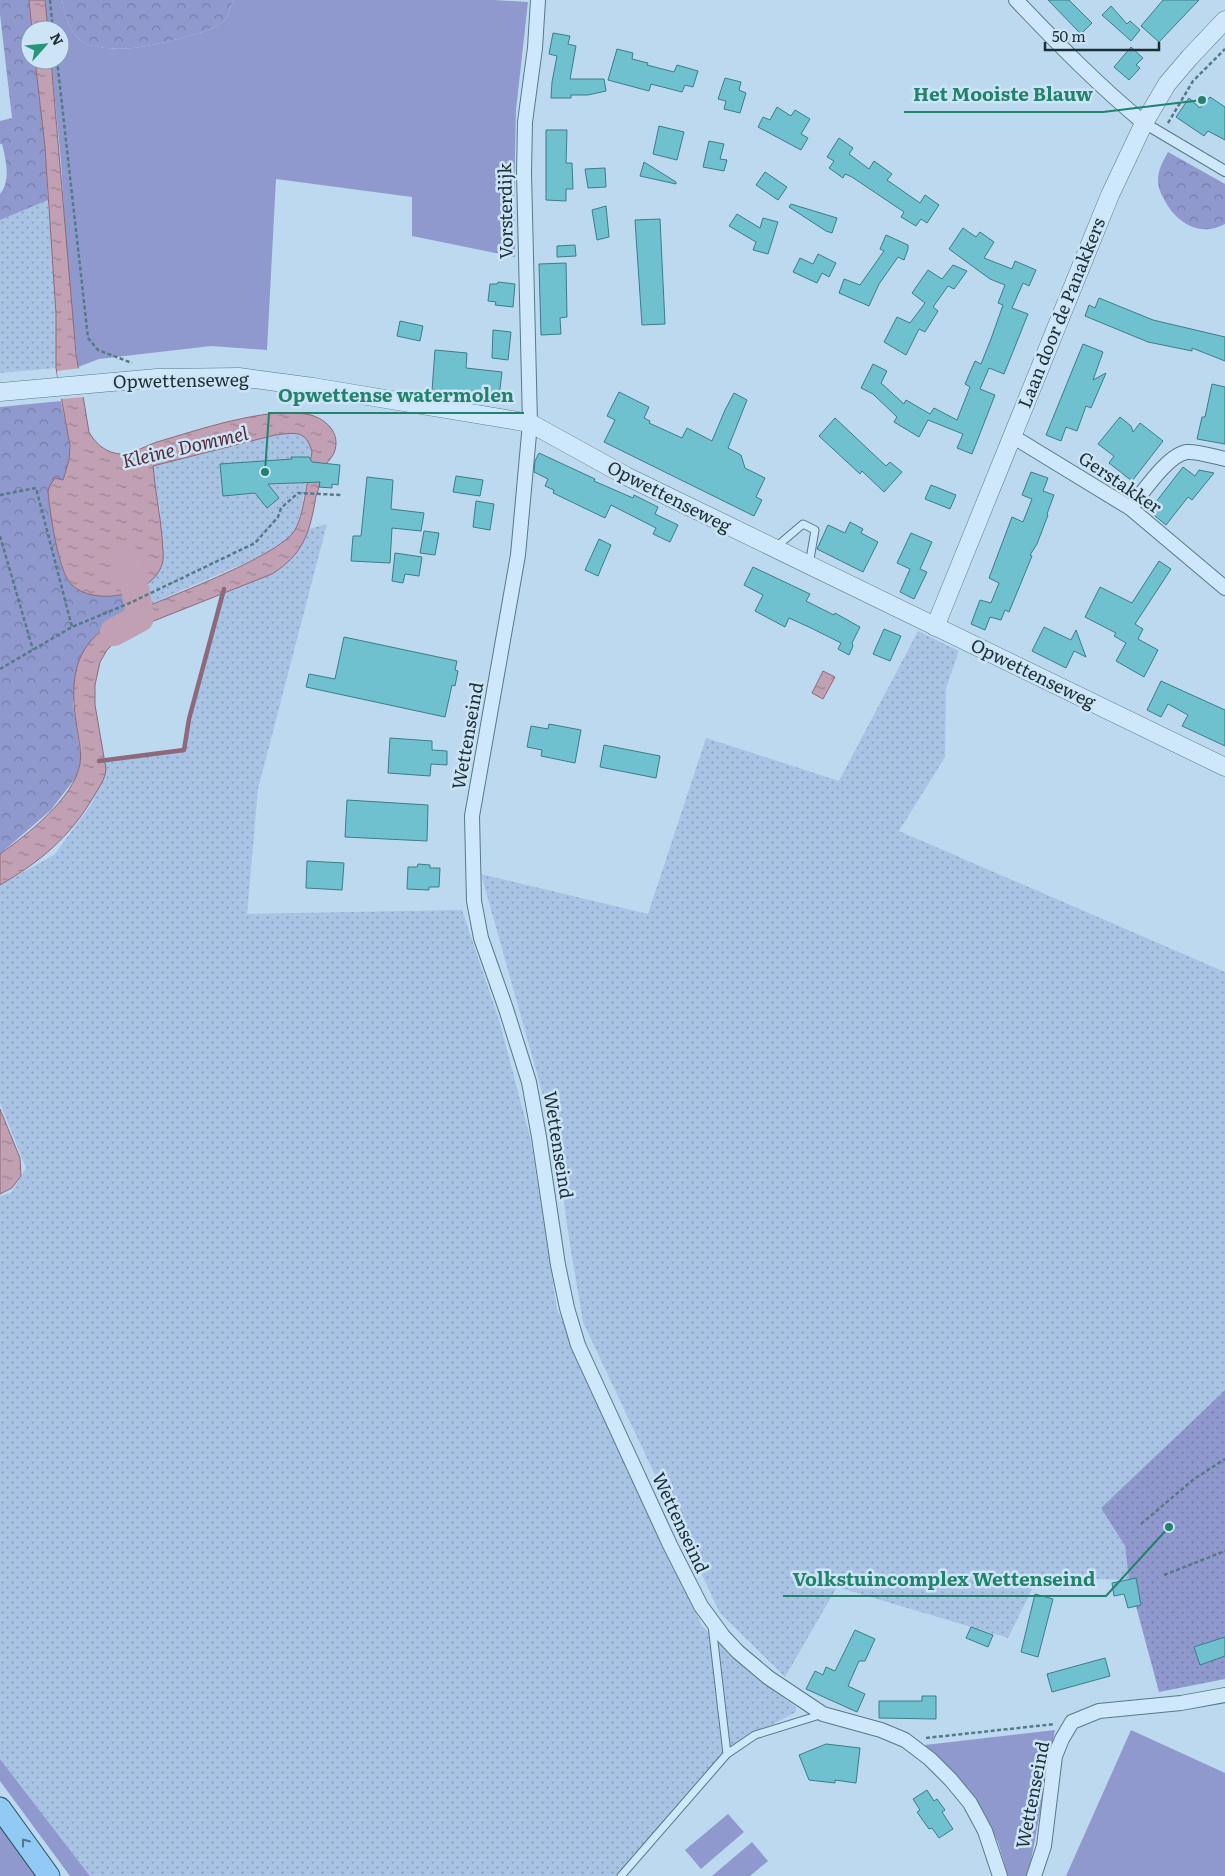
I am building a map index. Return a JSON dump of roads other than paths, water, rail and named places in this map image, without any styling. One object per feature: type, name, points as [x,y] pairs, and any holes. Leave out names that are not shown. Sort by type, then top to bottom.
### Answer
[{"type":"main road","points":[[0,1808],[49,1876]]},
{"type":"street","name":"Vorsterdijk","points":[[530,423],[524,173],[525,122],[538,0]]},
{"type":"street","points":[[1016,0],[1112,97],[1144,123],[1225,171]]},
{"type":"street","name":"Laan door de Panakkers","points":[[935,627],[1110,195],[1144,123],[1167,84],[1190,57],[1223,26]]},
{"type":"street","name":"Opwettenseweg","points":[[0,392],[157,378],[239,377],[313,387],[530,423],[626,476],[1225,768]]},
{"type":"street","name":"Wettenseind","points":[[530,423],[518,556],[472,816],[474,901],[482,938],[529,1082],[558,1265],[578,1345],[686,1579],[701,1606],[712,1620],[738,1652],[769,1678],[823,1714],[881,1730],[905,1740],[930,1759],[970,1803],[986,1831],[1000,1876]]},
{"type":"street","name":"Gerstakker","points":[[1012,436],[1130,508],[1225,588]]},
{"type":"street","points":[[1130,508],[1177,455],[1187,452],[1225,459]]},
{"type":"street","name":"Wettenseind","points":[[1034,1876],[1044,1846],[1055,1756],[1072,1722],[1099,1711],[1181,1703],[1225,1695]]},
{"type":"lane","points":[[774,549],[803,524],[815,530],[809,566]]},
{"type":"lane","points":[[712,1620],[727,1754]]},
{"type":"lane","points":[[621,1876],[727,1754],[755,1735],[823,1714]]},
{"type":"water","points":[[29,0],[45,0],[47,20],[31,20]]},
{"type":"water","points":[[36,70],[52,70],[76,354],[89,432],[92,437],[104,449],[114,453],[126,454],[157,442],[211,426],[252,417],[290,413],[306,414],[325,422],[334,433],[336,446],[334,453],[321,473],[307,534],[291,559],[272,574],[146,624],[116,641],[107,650],[100,662],[95,685],[95,705],[106,769],[103,780],[85,811],[64,836],[41,858],[0,885],[0,854],[48,815],[69,790],[76,777],[80,764],[80,743],[76,722],[74,687],[80,658],[87,646],[109,625],[126,615],[243,565],[285,541],[295,530],[301,513],[312,452],[303,436],[293,433],[275,435],[153,466],[163,552],[163,560],[159,572],[150,582],[124,594],[94,595],[81,591],[71,584],[62,567],[48,492],[55,478],[63,480],[69,460],[70,446],[56,368],[56,314],[45,147]]},
{"type":"water","points":[[823,671],[835,677],[823,699],[812,693]]},
{"type":"water","points":[[0,1109],[20,1158],[21,1176],[12,1188],[0,1194]]},
{"type":"waterway","name":"Kleine Dommel","points":[[114,632],[140,618],[136,593],[124,554]]},
{"type":"waterway","points":[[99,761],[184,750],[189,719],[224,589]]},
{"type":"place","name":"Het Mooiste Blauw","points":[[1202,100]]},
{"type":"place","name":"Opwettense watermolen","points":[[265,472]]},
{"type":"place","name":"Volkstuincomplex Wettenseind","points":[[1169,1527]]}]
